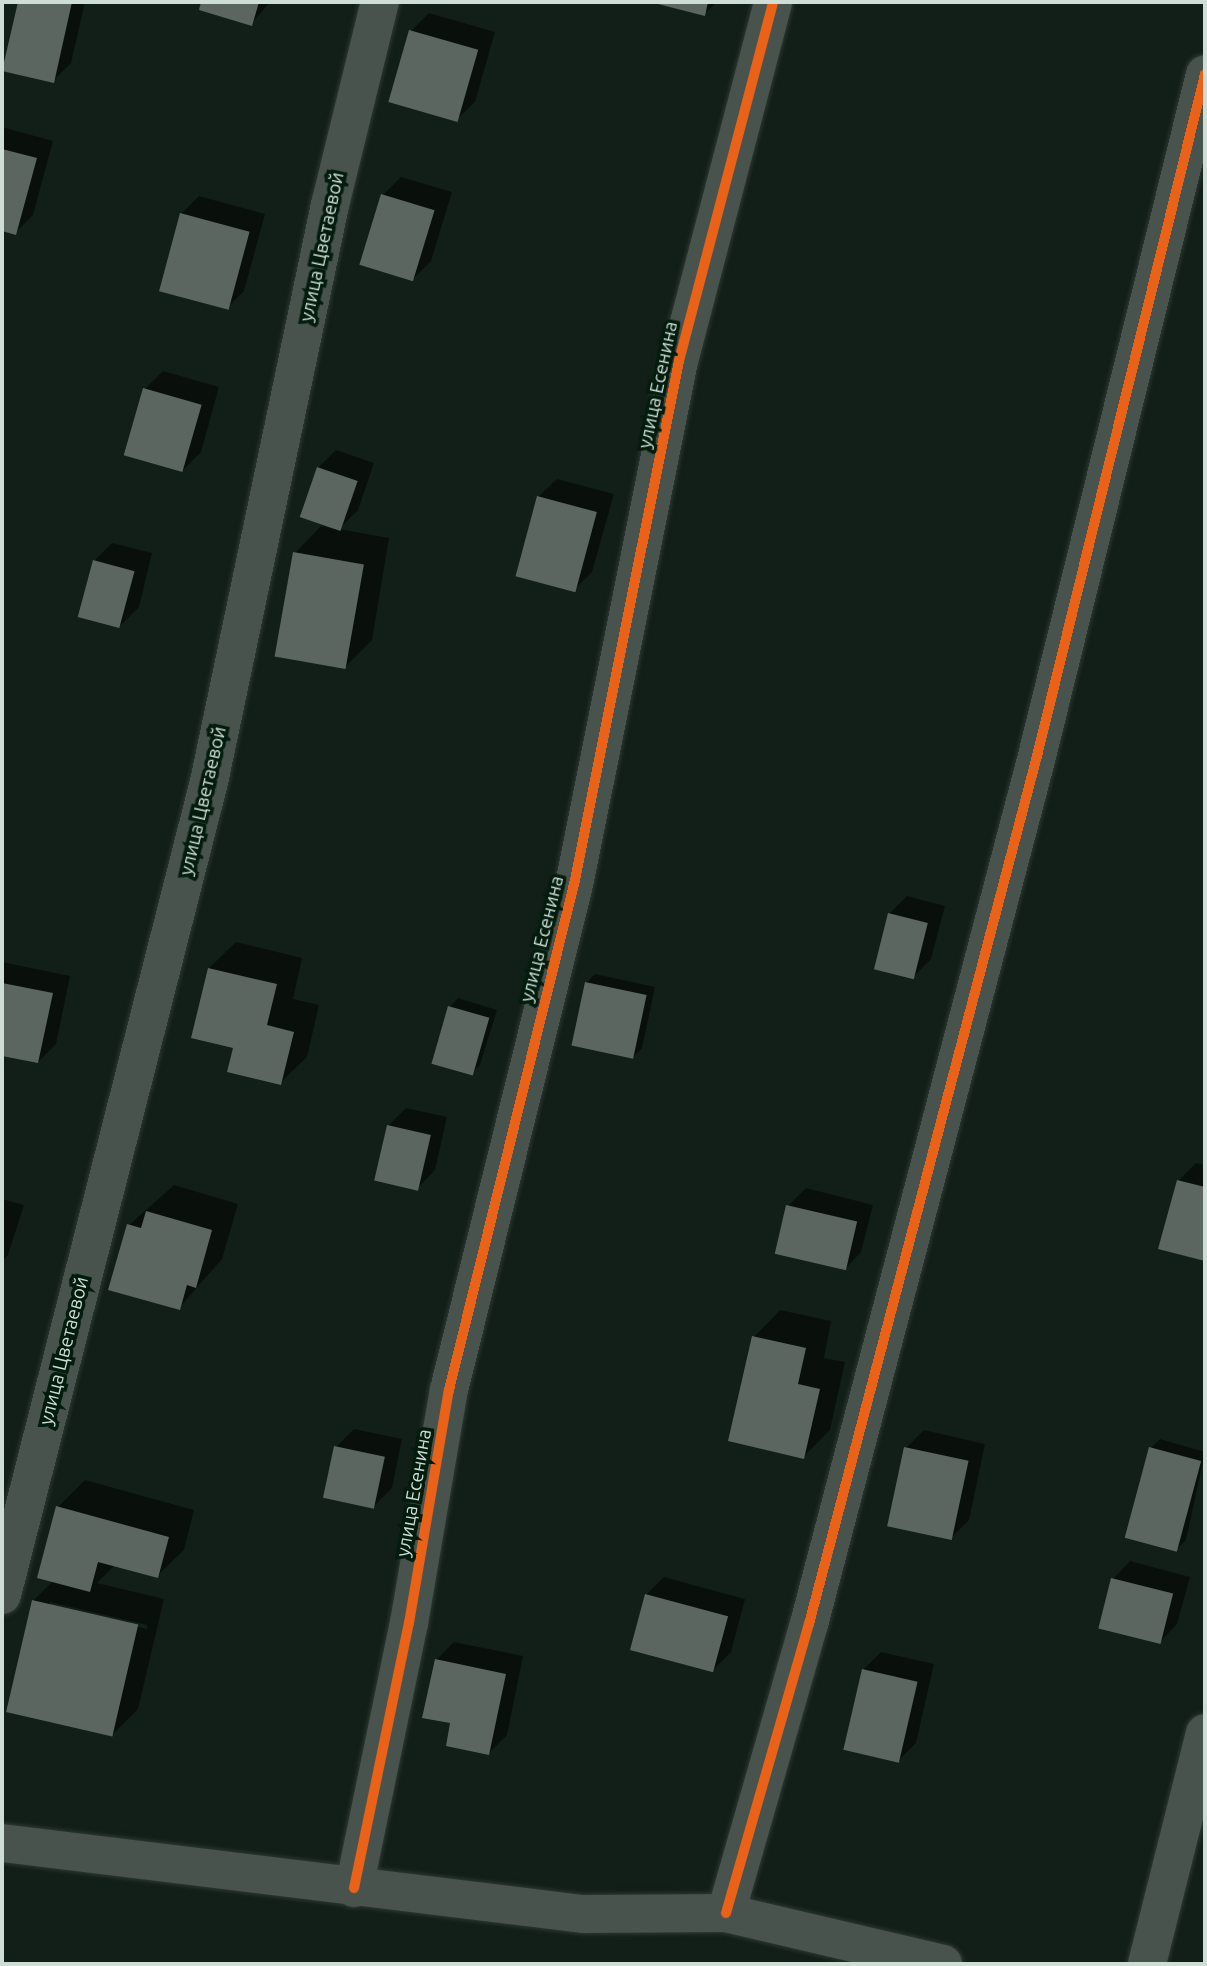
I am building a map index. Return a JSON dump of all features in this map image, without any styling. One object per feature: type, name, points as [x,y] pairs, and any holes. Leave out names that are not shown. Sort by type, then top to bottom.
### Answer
[{"type":"street","name":"улица Цветаевой","points":[[2,1595],[209,782],[330,205],[380,2]]},
{"type":"street","name":"улица Есенина","points":[[354,1888],[409,1623],[449,1390],[575,880],[679,361],[773,2]]},
{"type":"street","points":[[726,1913],[810,1624],[1030,783],[1205,74]]},
{"type":"street","points":[[1147,1964],[1205,1733]]},
{"type":"street","points":[[2,1843],[583,1914],[726,1913],[943,1964]]},
{"type":"building","points":[[18,2],[72,2],[54,83],[2,71]]},
{"type":"building","points":[[201,2],[259,2],[252,26],[199,10]]},
{"type":"building","points":[[650,2],[708,2],[705,16]]},
{"type":"building","points":[[409,30],[478,50],[458,122],[388,102]]},
{"type":"building","points":[[2,149],[37,158],[16,235],[2,231]]},
{"type":"building","points":[[381,194],[435,210],[413,281],[359,265]]},
{"type":"building","points":[[180,213],[250,232],[229,310],[159,291]]},
{"type":"building","points":[[143,388],[202,405],[182,472],[124,455]]},
{"type":"building","points":[[317,467],[358,481],[340,531],[300,517]]},
{"type":"building","points":[[537,496],[597,512],[575,592],[516,576]]},
{"type":"building","points":[[293,552],[364,565],[345,669],[275,656]]},
{"type":"building","points":[[93,560],[135,571],[119,628],[78,617]]},
{"type":"building","points":[[888,913],[928,923],[914,979],[874,969]]},
{"type":"building","points":[[208,968],[277,984],[267,1025],[294,1032],[281,1085],[227,1072],[233,1048],[191,1038]]},
{"type":"building","points":[[585,982],[647,995],[633,1059],[571,1046]]},
{"type":"building","points":[[2,983],[53,993],[38,1063],[2,1056]]},
{"type":"building","points":[[448,1006],[489,1018],[473,1076],[431,1064]]},
{"type":"building","points":[[387,1125],[431,1135],[418,1191],[374,1181]]},
{"type":"building","points":[[1177,1180],[1205,1187],[1205,1261],[1158,1249]]},
{"type":"building","points":[[786,1205],[857,1221],[846,1270],[775,1254]]},
{"type":"building","points":[[146,1211],[212,1230],[196,1288],[187,1285],[180,1310],[108,1290],[127,1224],[141,1228]]},
{"type":"building","points":[[752,1336],[806,1348],[798,1384],[820,1389],[804,1459],[728,1441]]},
{"type":"building","points":[[334,1446],[385,1457],[374,1509],[323,1498]]},
{"type":"building","points":[[904,1447],[969,1461],[952,1540],[887,1526]]},
{"type":"building","points":[[1149,1447],[1201,1461],[1177,1552],[1125,1538]]},
{"type":"building","points":[[56,1506],[169,1537],[158,1578],[98,1562],[90,1592],[37,1578]]},
{"type":"building","points":[[1111,1578],[1173,1593],[1161,1644],[1098,1628]]},
{"type":"building","points":[[645,1594],[728,1616],[713,1672],[630,1650]]},
{"type":"building","points":[[32,1600],[138,1625],[112,1737],[6,1712]]},
{"type":"building","points":[[435,1659],[506,1674],[489,1755],[446,1746],[450,1723],[422,1718]]},
{"type":"building","points":[[862,1669],[918,1682],[899,1763],[843,1750]]},
{"type":"cycle path","points":[[354,1888],[409,1623],[449,1390],[575,880],[679,361],[773,2]]},
{"type":"cycle path","points":[[726,1913],[809,1624],[1037,756],[1205,74]]}]
